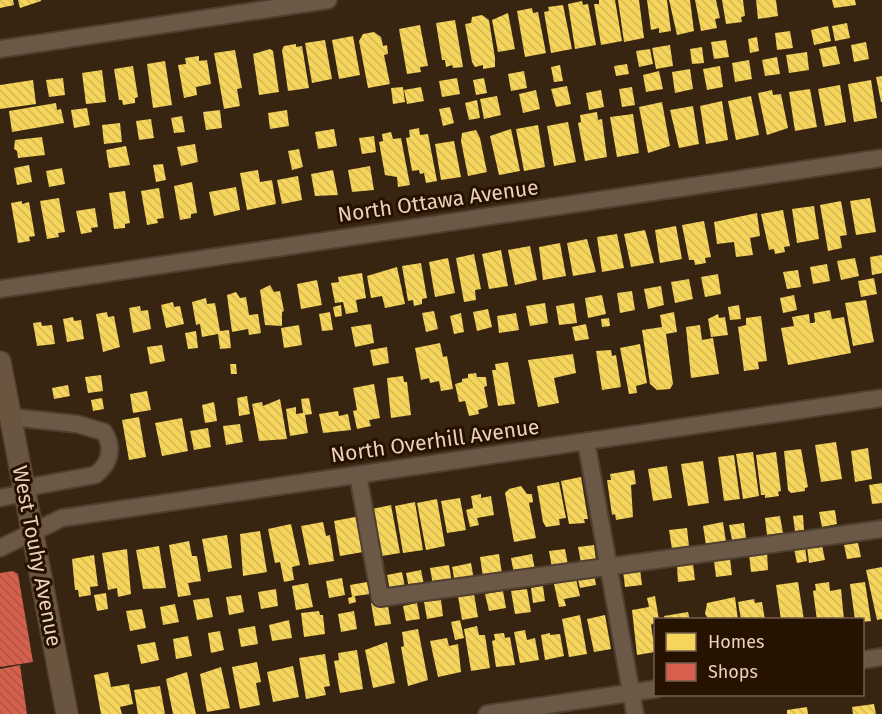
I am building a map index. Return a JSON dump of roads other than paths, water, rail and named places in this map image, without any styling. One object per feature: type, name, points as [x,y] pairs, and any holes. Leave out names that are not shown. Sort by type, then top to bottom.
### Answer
[{"type":"main road","name":"West Touhy Avenue","points":[[0,362],[67,714]]},
{"type":"street","points":[[0,49],[328,0]]},
{"type":"street","name":"North Ottawa Avenue","points":[[0,289],[882,158]]},
{"type":"street","name":"North Overhill Avenue","points":[[0,548],[62,518],[882,398]]},
{"type":"street","points":[[0,498],[95,475],[103,469],[109,458],[109,441],[104,432],[77,424],[10,417]]},
{"type":"street","points":[[586,441],[635,714]]},
{"type":"street","points":[[358,475],[380,598],[882,529]]},
{"type":"street","points":[[864,660],[882,657]]},
{"type":"street","points":[[487,714],[654,689]]}]
